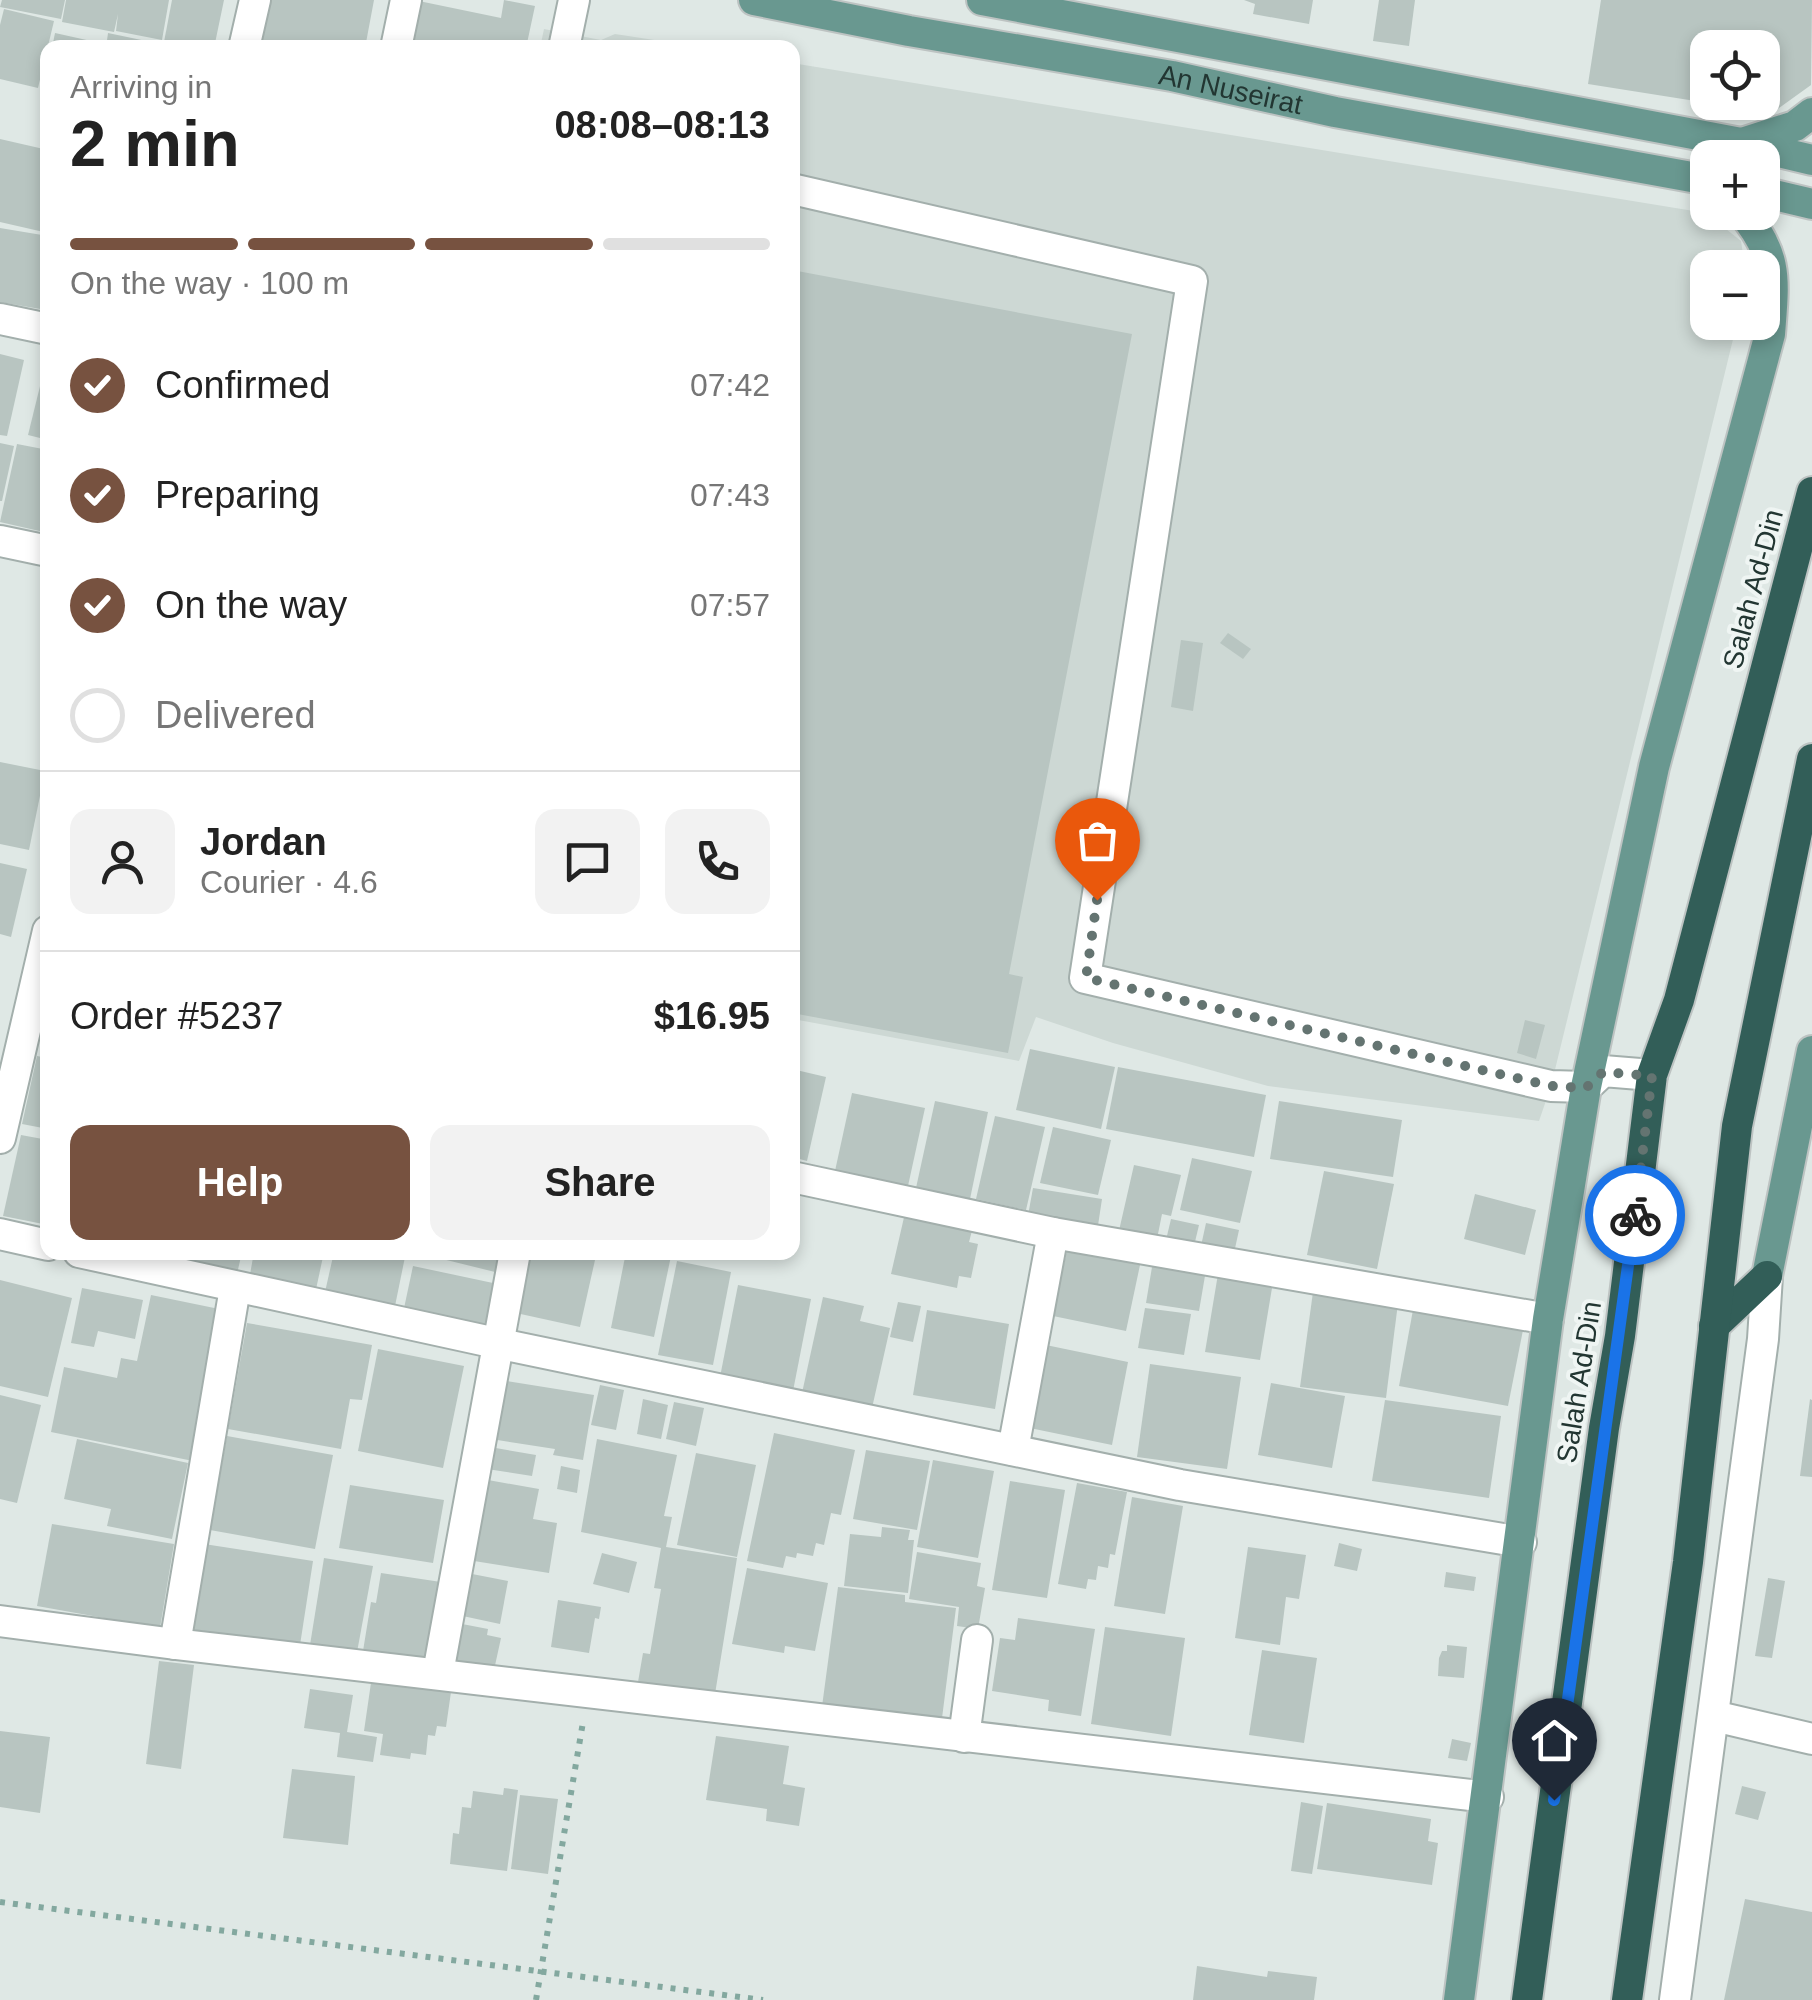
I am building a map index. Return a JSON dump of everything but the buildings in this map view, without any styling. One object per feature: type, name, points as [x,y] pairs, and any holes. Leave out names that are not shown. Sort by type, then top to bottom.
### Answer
[{"type":"highway","name":"Salah Ad-Din","points":[[1528,2000],[1652,1076],[1679,1000],[1812,492]]},
{"type":"highway","points":[[1627,2000],[1688,1562],[1737,1126],[1812,759]]},
{"type":"highway","points":[[1714,1326],[1767,1276]]},
{"type":"main road","name":"An Nuseirat","points":[[754,0],[1690,177]]},
{"type":"main road","name":"An Nuseirat","points":[[982,0],[1720,140]]},
{"type":"main road","points":[[1753,140],[1795,126],[1812,113]]},
{"type":"main road","name":"An Nuseirat","points":[[1780,153],[1812,160]]},
{"type":"main road","points":[[1668,173],[1690,182]]},
{"type":"main road","points":[[1780,196],[1812,204]]},
{"type":"main road","points":[[1460,2000],[1548,1319],[1586,1088],[1654,766],[1770,334],[1772,263],[1756,230]]},
{"type":"main road","points":[[1767,1276],[1812,1051]]},
{"type":"street","points":[[246,40],[256,0]]},
{"type":"street","points":[[398,40],[406,0]]},
{"type":"street","points":[[566,40],[574,0]]},
{"type":"street","points":[[800,191],[1192,282],[1086,978],[1551,1086],[1586,1088],[1603,1072],[1652,1076]]},
{"type":"street","points":[[0,319],[40,327]]},
{"type":"street","points":[[0,542],[40,550]]},
{"type":"street","points":[[0,1138],[40,966]]},
{"type":"street","points":[[800,1180],[1054,1232],[1548,1319]]},
{"type":"street","points":[[1013,1450],[1054,1232]]},
{"type":"street","points":[[0,1234],[40,1243]]},
{"type":"street","points":[[114,1260],[1180,1485],[1521,1542]]},
{"type":"street","points":[[438,1672],[513,1260]]},
{"type":"street","points":[[1674,2000],[1714,1716],[1767,1276]]},
{"type":"street","points":[[175,1644],[235,1288]]},
{"type":"street","points":[[0,1621],[1488,1797]]},
{"type":"street","points":[[964,1736],[976,1640]]},
{"type":"street","points":[[1714,1716],[1812,1739]]},
{"type":"path","points":[[536,2000],[588,1691]]},
{"type":"path","points":[[0,1902],[762,2000]]},
{"type":"shaded area","points":[[544,29],[601,40],[542,40]]},
{"type":"shaded area","points":[[615,34],[654,40],[601,40]]},
{"type":"shaded area","points":[[800,64],[1690,210],[1690,230],[1727,230],[1741,241],[1742,250],[1690,250],[1690,340],[1733,340],[1551,1086],[1539,1121],[1268,1086],[1036,1017],[1019,1061],[800,1020]]},
{"type":"way so far","points":[[1097,900],[1086,978],[1551,1086],[1586,1088],[1603,1072],[1652,1076],[1635,1215]]},
{"type":"route","points":[[1554,1800],[1635,1215]]}]
